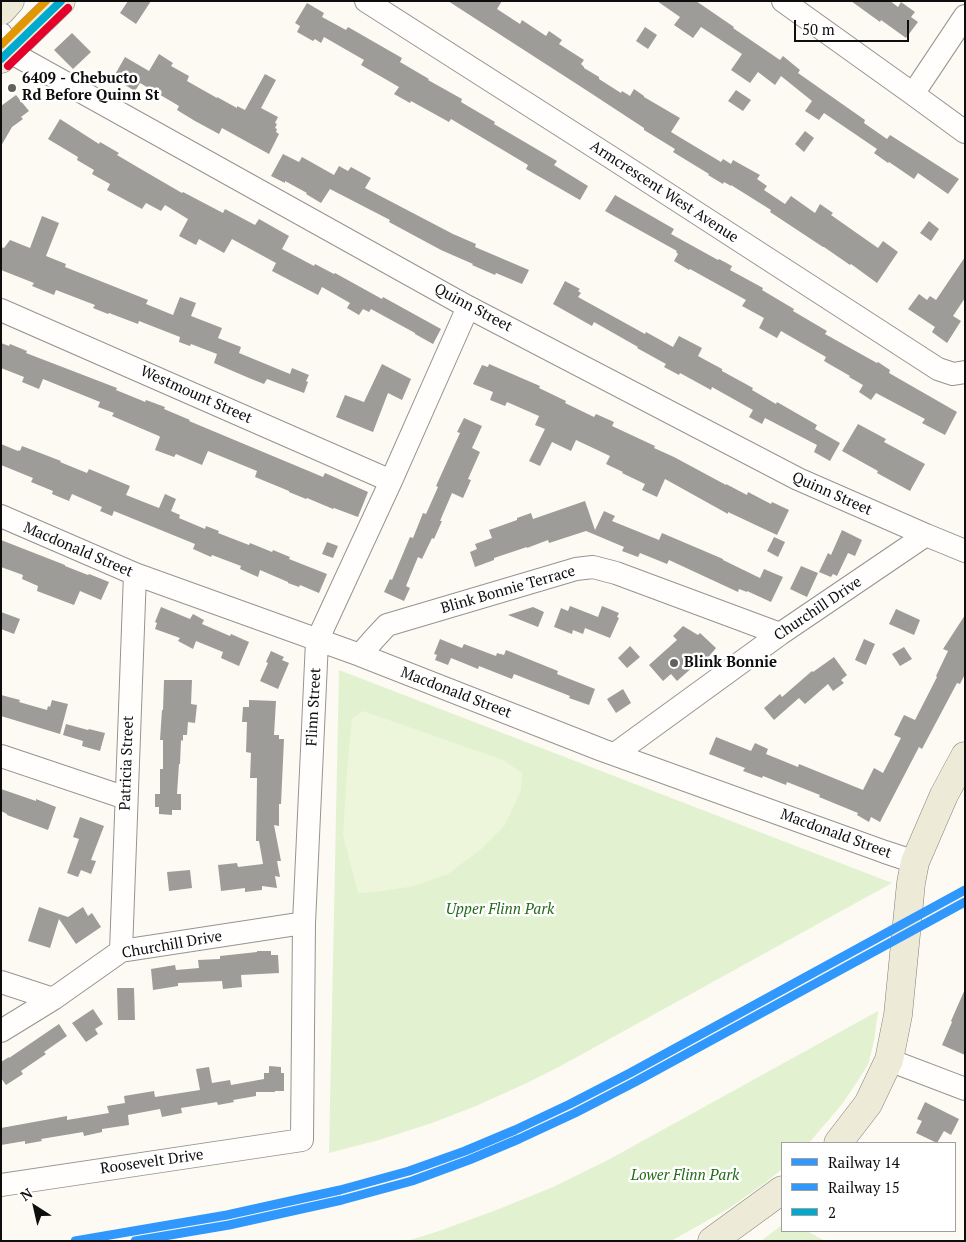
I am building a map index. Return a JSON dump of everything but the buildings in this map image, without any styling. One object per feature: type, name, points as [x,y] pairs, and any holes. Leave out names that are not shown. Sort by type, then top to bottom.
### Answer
[{"type":"main road","points":[[1,11],[10,1]]},
{"type":"main road","points":[[4,48],[61,1]]},
{"type":"main road","points":[[839,1142],[868,1104],[889,1060],[898,1015],[913,873],[944,795],[965,756]]},
{"type":"main road","points":[[712,1241],[781,1191]]},
{"type":"street","name":"Armcrescent West Avenue","points":[[366,1],[938,369],[953,374],[965,372]]},
{"type":"street","points":[[783,1],[965,132]]},
{"type":"street","points":[[913,94],[965,16]]},
{"type":"street","name":"Quinn Street","points":[[4,48],[468,307],[798,479],[965,551]]},
{"type":"street","name":"Flinn Street","points":[[302,1140],[304,923],[317,641],[391,481],[468,307]]},
{"type":"street","name":"Westmount Street","points":[[1,310],[391,481]]},
{"type":"street","name":"Macdonald Street","points":[[1,516],[135,574],[360,656],[614,754],[885,852],[913,873]]},
{"type":"street","name":"Churchill Drive","points":[[614,754],[780,634],[926,535]]},
{"type":"street","name":"Blink Bonnie Terrace","points":[[360,656],[387,625],[576,569],[593,567],[616,573],[780,634]]},
{"type":"street","name":"Patricia Street","points":[[121,952],[135,574]]},
{"type":"street","points":[[1,756],[126,798]]},
{"type":"street","name":"Churchill Drive","points":[[1,1031],[53,999],[121,952],[304,923]]},
{"type":"street","points":[[1,982],[53,999]]},
{"type":"street","points":[[889,1060],[965,1089]]},
{"type":"street","name":"Roosevelt Drive","points":[[1,1185],[302,1140]]},
{"type":"green space","name":"Upper Flinn Park","points":[[339,670],[892,883],[529,1082],[432,1123],[379,1140],[329,1153]]},
{"type":"green space","points":[[363,711],[503,760],[522,773],[521,790],[505,825],[480,850],[448,874],[415,886],[358,893],[343,835],[352,719]]},
{"type":"green space","name":"Lower Flinn Park","points":[[878,1011],[874,1041],[868,1065],[843,1103],[810,1142],[781,1142],[781,1170],[728,1209],[671,1241],[407,1241],[499,1209],[553,1187],[608,1160]]},
{"type":"green space","points":[[781,1226],[781,1232],[809,1232],[825,1241],[761,1241]]},
{"type":"rail line","name":"14","points":[[75,1241],[227,1215],[340,1190],[409,1171],[465,1151],[515,1130],[630,1073],[965,890]]},
{"type":"rail line","name":"15","points":[[135,1241],[229,1225],[342,1200],[412,1181],[469,1160],[575,1113],[635,1082],[965,902]]},
{"type":"transit line","points":[[1,45],[46,1]]},
{"type":"transit line","name":"2","points":[[1,59],[61,1]]},
{"type":"transit line","points":[[8,66],[68,8]]},
{"type":"place","name":"6409 - Chebucto Rd Before Quinn St","points":[[12,88]]},
{"type":"place","name":"Blink Bonnie","points":[[674,663]]}]
